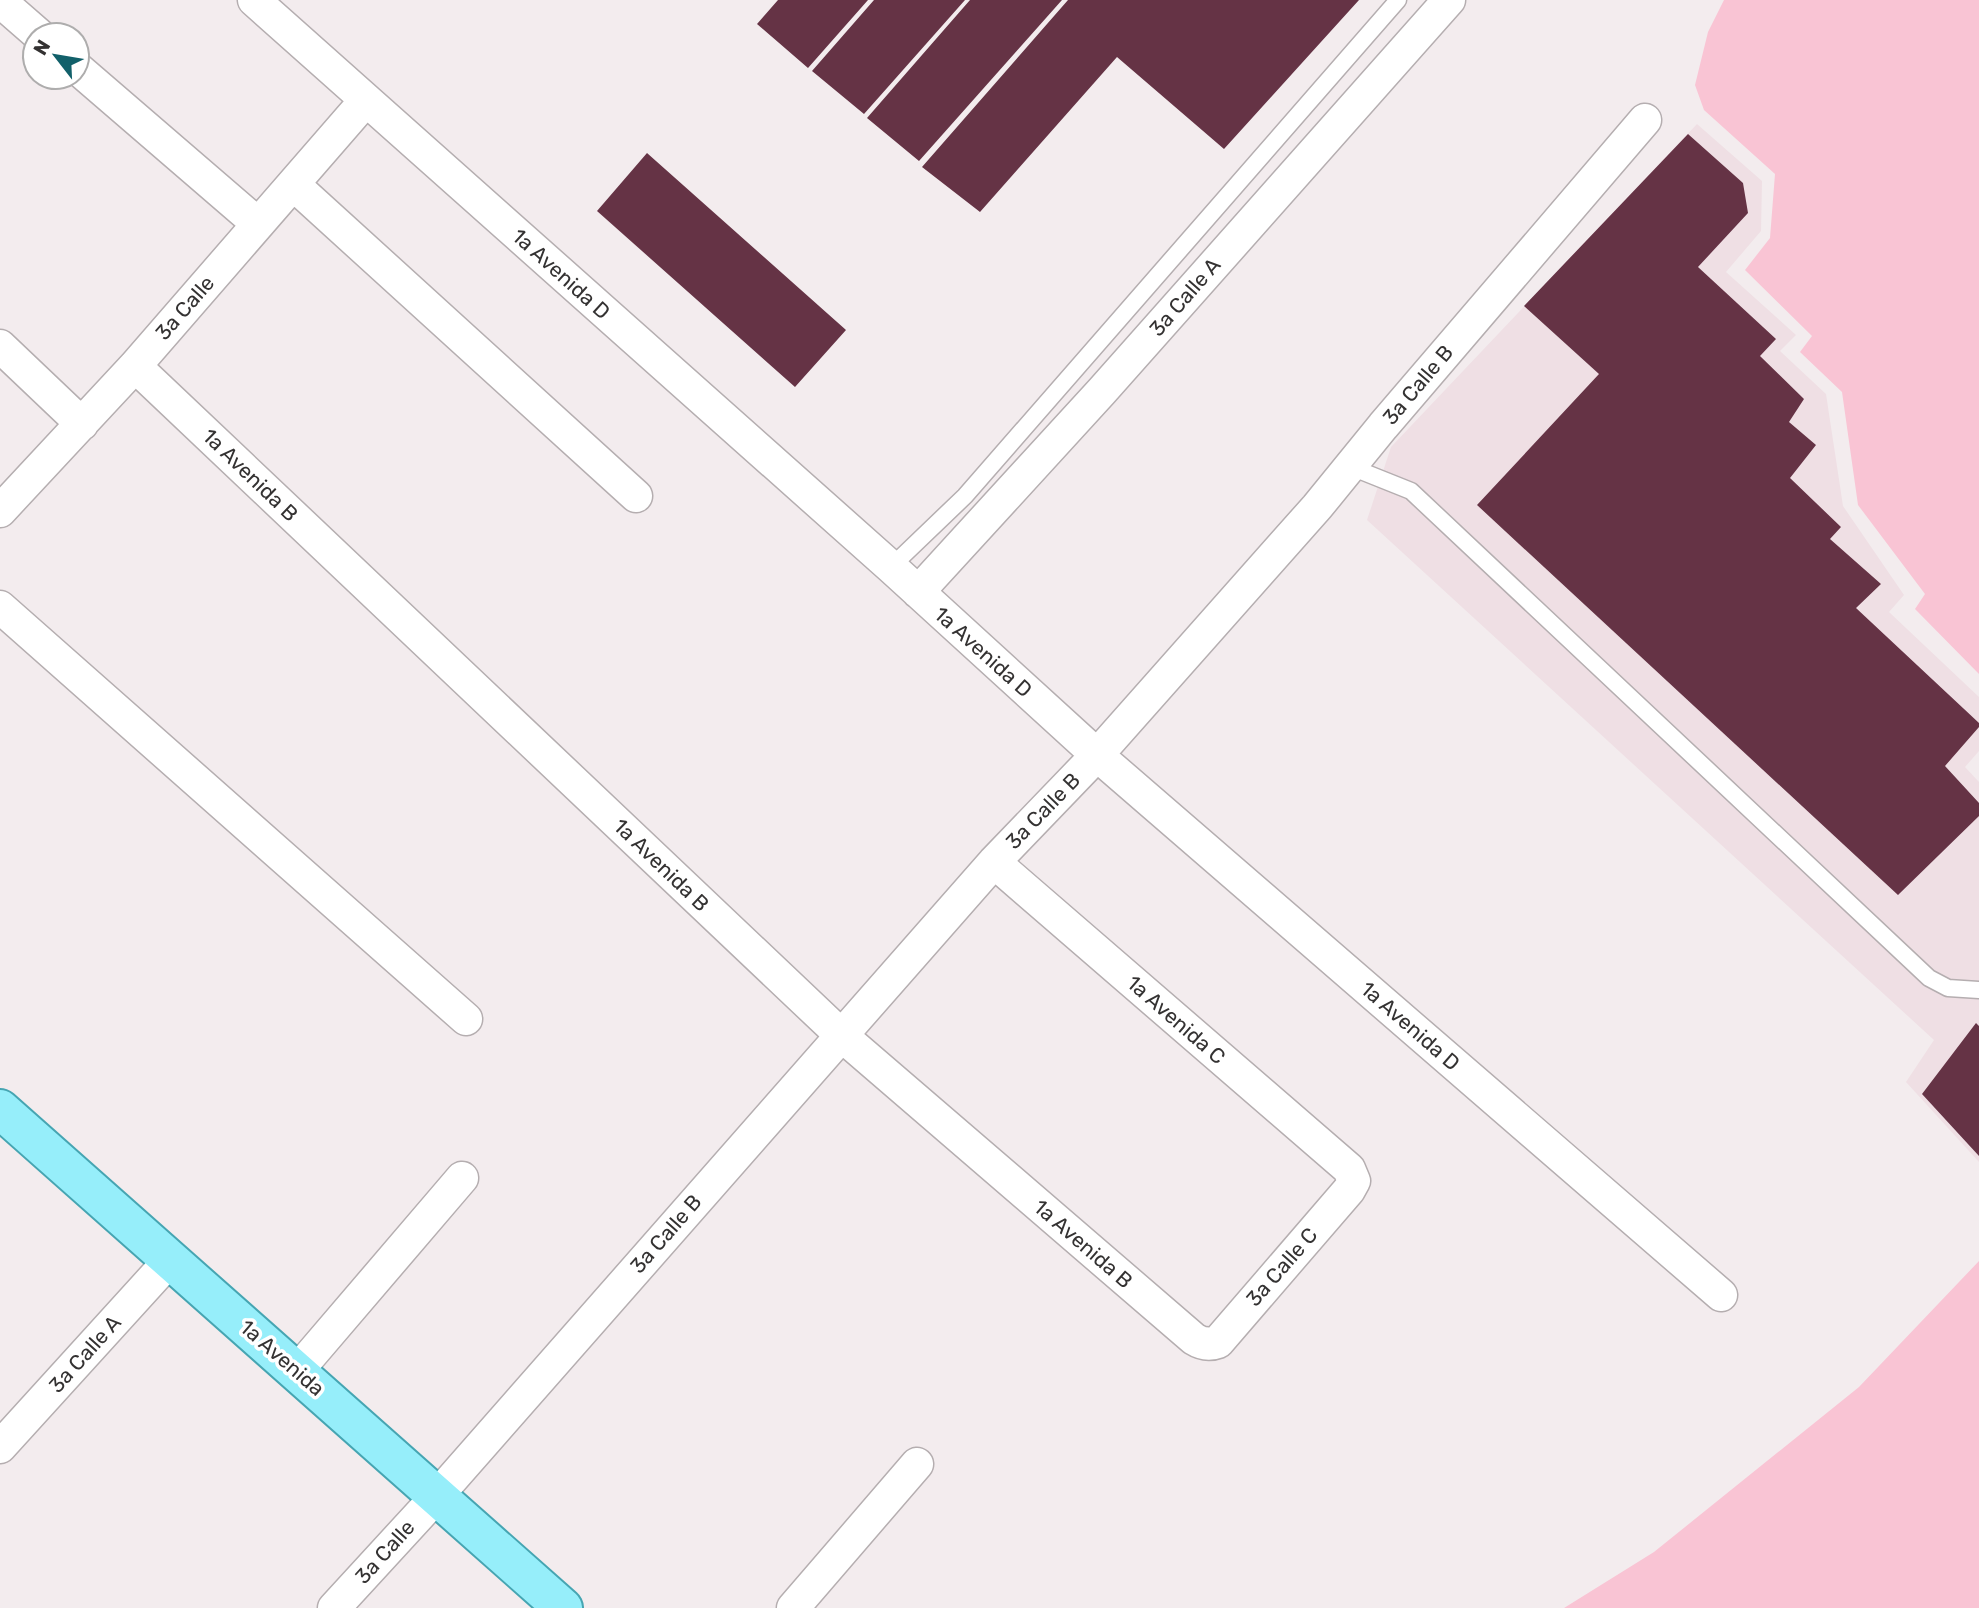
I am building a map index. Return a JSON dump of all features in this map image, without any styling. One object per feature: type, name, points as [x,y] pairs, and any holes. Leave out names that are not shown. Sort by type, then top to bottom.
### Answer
[{"type":"main road","name":"1a Avenida","points":[[0,1109],[563,1608]]},
{"type":"street","name":"3a Calle A","points":[[918,592],[1102,391],[1448,0]]},
{"type":"street","points":[[0,1],[23,21]]},
{"type":"street","name":"1a Avenida D","points":[[266,4],[366,100],[891,567],[1097,755],[1721,1295]]},
{"type":"street","points":[[91,80],[258,224]]},
{"type":"street","name":"3a Calle","points":[[0,511],[135,366],[366,100]]},
{"type":"street","name":"3a Calle B","points":[[436,1497],[994,862],[1097,755],[1351,467],[1645,120]]},
{"type":"street","points":[[293,184],[636,496]]},
{"type":"street","points":[[0,346],[82,424]]},
{"type":"street","name":"1a Avenida B","points":[[135,366],[841,1035],[1194,1339],[1205,1344]]},
{"type":"street","points":[[0,607],[466,1019]]},
{"type":"street","name":"1a Avenida C","points":[[994,862],[1349,1169],[1354,1181]]},
{"type":"street","points":[[298,1371],[462,1178]]},
{"type":"street","name":"3a Calle C","points":[[1205,1344],[1218,1342],[1354,1181]]},
{"type":"street","name":"3a Calle A","points":[[0,1447],[170,1260]]},
{"type":"street","points":[[793,1608],[917,1464]]},
{"type":"street","name":"3a Calle","points":[[334,1608],[436,1497]]},
{"type":"lane","points":[[891,567],[965,496],[1398,0]]},
{"type":"lane","points":[[1351,467],[1411,491],[1929,978],[1948,988],[1979,990]]},
{"type":"shaded area","points":[[1724,0],[1979,0],[1979,674],[1915,609],[1925,594],[1858,505],[1842,392],[1800,352],[1812,336],[1745,270],[1770,238],[1775,174],[1704,110],[1695,85],[1708,32]]},
{"type":"shaded area","points":[[1697,124],[1762,181],[1761,231],[1726,272],[1796,335],[1780,351],[1826,394],[1843,506],[1904,595],[1889,612],[1979,697],[1979,751],[1965,767],[1979,782],[1979,1162],[1906,1082],[1934,1040],[1367,520],[1391,447]]},
{"type":"shaded area","points":[[1979,1261],[1979,1608],[1564,1608],[1654,1552],[1859,1387]]},
{"type":"building","points":[[778,0],[868,0],[808,68],[757,24]]},
{"type":"building","points":[[874,0],[965,0],[864,114],[812,71]]},
{"type":"building","points":[[970,0],[1062,0],[919,161],[867,118]]},
{"type":"building","points":[[1068,0],[1359,0],[1224,149],[1117,57],[980,212],[922,167]]},
{"type":"building","points":[[1688,134],[1743,183],[1748,213],[1698,267],[1776,339],[1760,356],[1804,399],[1789,422],[1816,445],[1790,478],[1841,527],[1830,539],[1881,584],[1856,608],[1979,723],[1979,727],[1945,766],[1979,803],[1979,816],[1898,895],[1477,505],[1599,374],[1524,306]]},
{"type":"building","points":[[647,153],[846,330],[795,387],[597,211]]},
{"type":"building","points":[[1976,1023],[1979,1026],[1979,1156],[1922,1094]]}]
